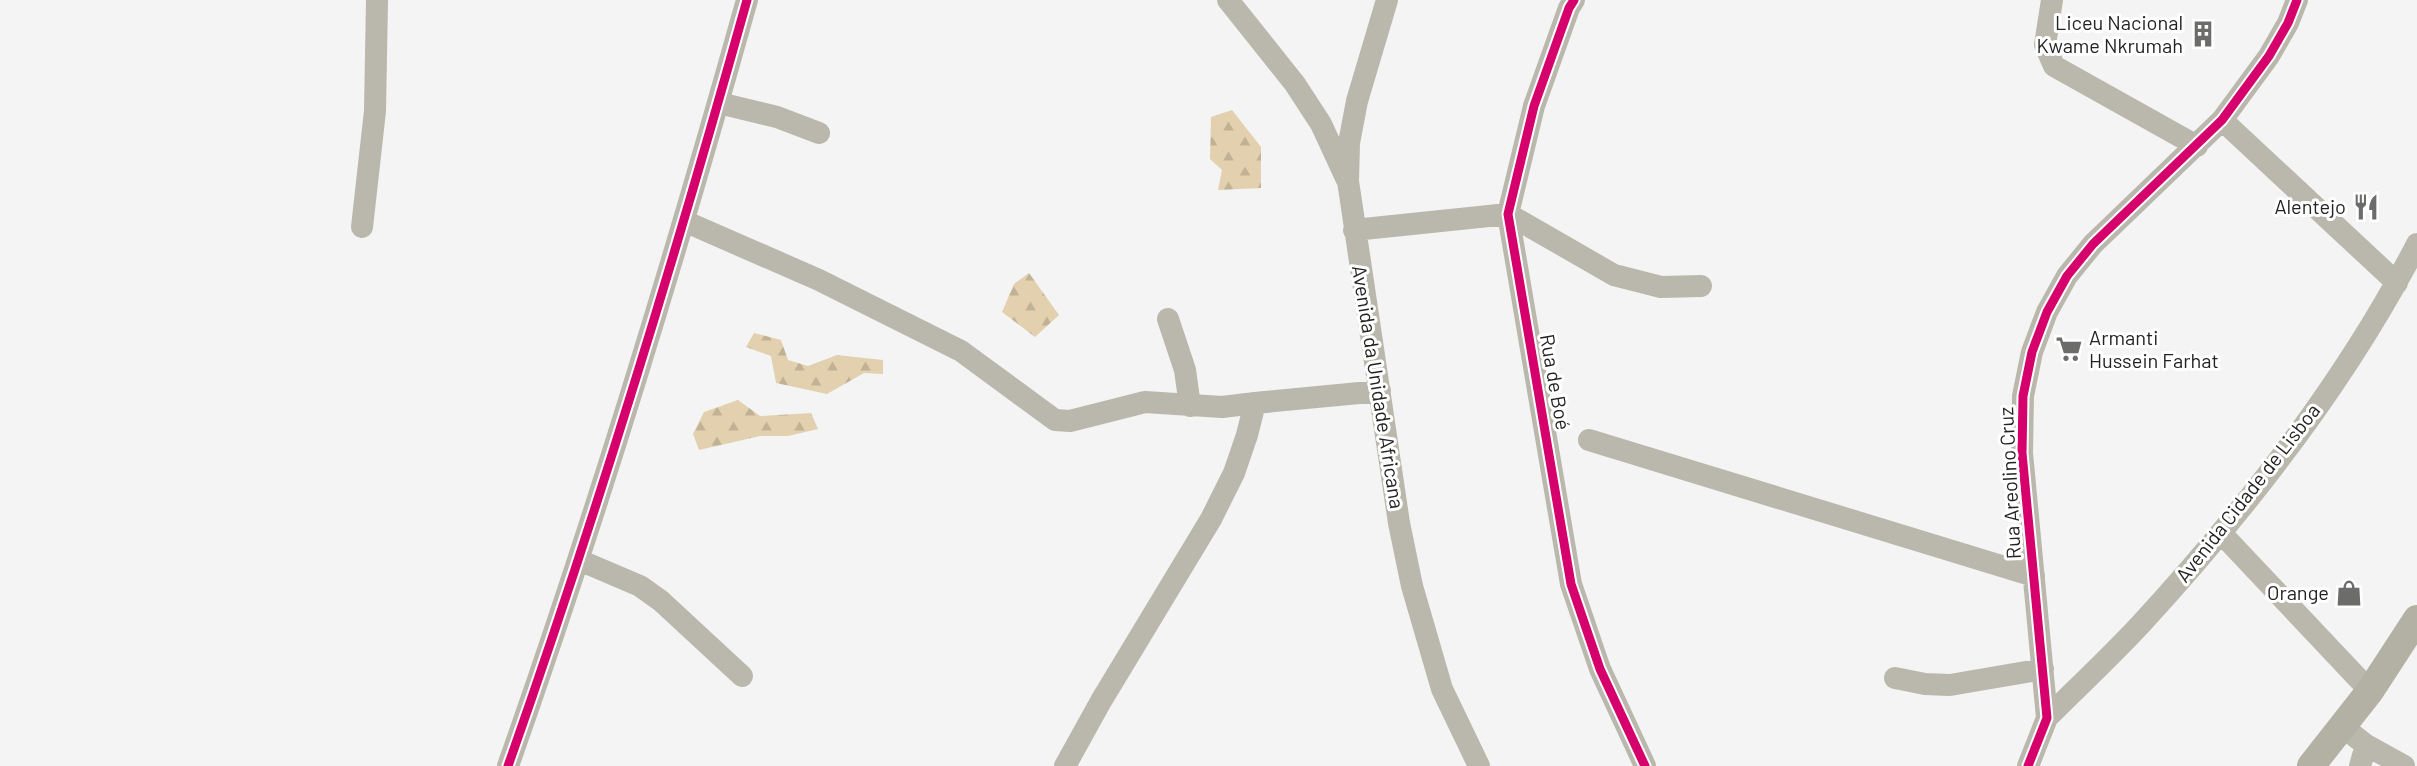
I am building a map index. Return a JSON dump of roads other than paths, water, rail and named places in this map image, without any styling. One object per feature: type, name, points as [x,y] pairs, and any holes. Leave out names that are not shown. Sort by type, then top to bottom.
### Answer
[{"type":"main road","points":[[2312,766],[2370,691],[2417,619]]},
{"type":"street","points":[[362,227],[375,111],[377,0]]},
{"type":"street","points":[[508,766],[579,560],[684,220],[747,0]]},
{"type":"street","points":[[1228,0],[1295,84],[1321,124],[1348,181]]},
{"type":"street","name":"Avenida da Unidade Africana","points":[[1387,0],[1357,101],[1349,143],[1348,181],[1400,523],[1412,586],[1442,689],[1479,766]]},
{"type":"street","name":"Rua de Boé","points":[[1574,0],[1569,8],[1534,106],[1508,214],[1571,584],[1600,669],[1645,766]]},
{"type":"street","points":[[2052,0],[2045,45],[2054,66],[2197,146]]},
{"type":"street","name":"Rua Areolino Cruz","points":[[2028,766],[2047,718],[2022,453],[2023,396],[2032,352],[2047,312],[2067,276],[2093,244],[2222,120],[2269,56],[2288,23],[2297,0]]},
{"type":"street","points":[[718,103],[777,117],[819,133]]},
{"type":"street","points":[[2222,120],[2397,283]]},
{"type":"street","points":[[1354,230],[1508,214],[1614,275],[1661,287],[1701,286]]},
{"type":"street","points":[[684,220],[819,280],[961,351],[1055,420],[1070,421],[1145,402],[1222,407],[1255,402],[1380,392]]},
{"type":"street","name":"Avenida Cidade de Lisboa","points":[[2047,718],[2139,626],[2222,533],[2324,397],[2397,283],[2417,244]]},
{"type":"street","points":[[1168,319],[1185,370],[1190,406]]},
{"type":"street","points":[[1065,766],[1101,701],[1211,519],[1234,473],[1255,402]]},
{"type":"street","points":[[1589,440],[2034,576]]},
{"type":"street","points":[[2222,533],[2370,691]]},
{"type":"street","points":[[579,560],[640,586],[661,601],[742,676]]},
{"type":"street","points":[[1895,678],[1925,684],[1950,685],[2043,669]]},
{"type":"street","points":[[2343,728],[2363,755],[2404,766]]},
{"type":"place","name":"Liceu Nacional Kwame Nkrumah","points":[[2203,34]]},
{"type":"place","name":"Alentejo","points":[[2366,207]]},
{"type":"place","name":"Armanti Hussein Farhat","points":[[2069,349]]},
{"type":"place","name":"Orange","points":[[2349,593]]}]
